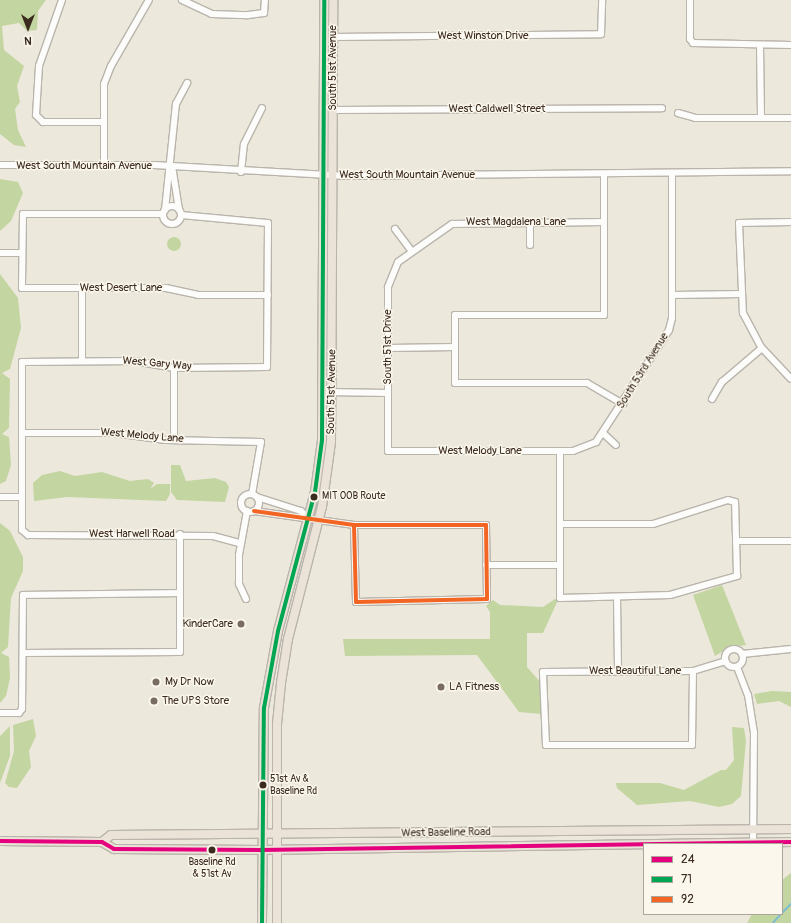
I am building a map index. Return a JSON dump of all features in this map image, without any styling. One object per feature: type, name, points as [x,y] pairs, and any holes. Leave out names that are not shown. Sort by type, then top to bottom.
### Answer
[{"type":"main road","name":"South 51st Avenue","points":[[262,923],[261,734],[267,682],[309,519],[320,460],[323,392],[324,0]]},
{"type":"main road","name":"South 51st Avenue","points":[[277,923],[276,724],[281,682],[291,626],[319,522],[330,458],[333,392],[333,0]]},
{"type":"main road","name":"West Baseline Road","points":[[102,842],[111,835],[791,829]]},
{"type":"main road","name":"West Baseline Road","points":[[0,841],[102,842],[114,848],[261,850],[643,844]]},
{"type":"main road","name":"West Baseline Road","points":[[693,843],[791,842]]},
{"type":"street","points":[[62,0],[39,66],[38,120],[104,122]]},
{"type":"street","points":[[104,165],[104,84],[110,66],[149,0]]},
{"type":"street","points":[[182,0],[212,14],[264,13],[265,0]]},
{"type":"street","name":"West Winston Drive","points":[[324,37],[601,34],[602,0]]},
{"type":"street","points":[[690,0],[690,39],[693,43],[791,45]]},
{"type":"street","points":[[760,45],[761,118]]},
{"type":"street","points":[[172,166],[180,212],[173,224],[166,221],[164,212],[172,166],[176,104],[187,83]]},
{"type":"street","points":[[241,172],[244,144],[262,108]]},
{"type":"street","name":"West Caldwell Street","points":[[333,110],[662,108]]},
{"type":"street","points":[[678,113],[695,118],[791,118]]},
{"type":"street","name":"West South Mountain Avenue","points":[[0,165],[172,166],[241,172],[324,173],[333,176],[791,171]]},
{"type":"street","name":"South 53rd Avenue","points":[[573,451],[596,442],[604,434],[669,330],[673,295],[672,173]]},
{"type":"street","points":[[604,174],[604,315],[456,315],[455,383],[587,384],[623,404]]},
{"type":"street","points":[[0,253],[22,253],[23,214],[164,212],[173,206],[180,212],[268,222],[268,295]]},
{"type":"street","points":[[530,222],[530,245]]},
{"type":"street","name":"West Magdalena Lane","points":[[411,250],[452,224],[604,222]]},
{"type":"street","points":[[791,222],[739,222],[743,313],[762,348],[791,379]]},
{"type":"street","points":[[395,229],[411,250]]},
{"type":"street","name":"South 51st Drive","points":[[388,451],[390,277],[398,262],[411,250]]},
{"type":"street","name":"West Desert Lane","points":[[22,253],[22,288],[166,288],[198,295],[268,295]]},
{"type":"street","points":[[82,288],[82,360]]},
{"type":"street","points":[[673,295],[741,294]]},
{"type":"street","name":"West Gary Way","points":[[22,433],[22,362],[82,360],[135,361],[174,368],[267,367],[268,295]]},
{"type":"street","points":[[388,348],[455,347]]},
{"type":"street","points":[[712,400],[722,382],[762,348]]},
{"type":"street","points":[[174,368],[174,440]]},
{"type":"street","points":[[323,392],[388,392]]},
{"type":"street","points":[[0,497],[22,497],[22,433]]},
{"type":"street","name":"West Melody Lane","points":[[22,433],[114,433],[174,440],[261,442],[255,496]]},
{"type":"street","points":[[604,434],[616,445]]},
{"type":"street","name":"West Melody Lane","points":[[388,451],[573,451]]},
{"type":"street","points":[[560,451],[560,524],[560,598],[670,595],[737,576],[735,502],[721,500],[672,520],[653,524],[560,524]]},
{"type":"street","points":[[246,599],[239,584],[240,543],[247,511],[242,500],[255,496],[301,512],[309,519]]},
{"type":"street","points":[[254,511],[259,505],[255,496]]},
{"type":"street","name":"West Harwell Road","points":[[22,497],[23,534],[180,534],[213,536],[240,543]]},
{"type":"street","points":[[247,511],[354,526],[486,525],[486,599],[356,602],[354,526]]},
{"type":"street","points":[[23,653],[180,652],[180,534]]},
{"type":"street","points":[[736,541],[791,541]]},
{"type":"street","points":[[486,565],[560,565]]},
{"type":"street","points":[[0,713],[20,712],[23,653],[23,595],[180,593]]},
{"type":"street","points":[[617,597],[618,671]]},
{"type":"street","points":[[738,667],[728,666],[725,661],[729,650],[742,654],[791,649]]},
{"type":"street","points":[[738,667],[743,660],[742,654]]},
{"type":"street","name":"West Beautiful Lane","points":[[693,671],[692,745],[546,745],[543,672],[693,671],[725,661]]},
{"type":"street","points":[[738,667],[748,695],[754,732],[753,842]]},
{"type":"green space","points":[[0,0],[46,0],[38,11],[37,30],[27,31],[19,23],[2,26],[4,50],[24,66],[17,86],[20,102],[15,109],[18,130],[26,147],[14,145],[0,134]]},
{"type":"green space","points":[[0,179],[18,182],[23,193],[11,221],[0,231]]},
{"type":"green space","points":[[171,237],[177,237],[181,241],[181,247],[177,251],[171,251],[167,247],[167,241]]},
{"type":"green space","points":[[0,274],[18,298],[21,328],[10,369],[2,373],[10,379],[9,428],[2,434],[9,437],[11,465],[6,481],[0,484]]},
{"type":"green space","points":[[171,465],[180,465],[186,481],[215,478],[226,482],[229,487],[225,502],[177,500],[171,492]]},
{"type":"green space","points":[[60,471],[75,476],[102,472],[130,481],[148,479],[154,483],[150,489],[157,484],[170,484],[170,494],[166,501],[67,497],[34,501],[33,483],[42,475]]},
{"type":"green space","points":[[0,523],[10,531],[23,557],[23,571],[11,598],[8,647],[1,653],[9,657],[10,678],[6,696],[0,703]]},
{"type":"green space","points":[[722,585],[746,645],[730,647],[715,656],[693,595]]},
{"type":"green space","points":[[555,599],[558,600],[543,633],[527,633],[527,667],[541,683],[541,714],[519,712],[477,655],[345,656],[343,639],[490,639],[490,612],[486,606],[493,600],[500,605],[543,607]]},
{"type":"green space","points":[[772,691],[791,692],[791,707],[779,701],[757,704],[754,694]]},
{"type":"green space","points":[[33,719],[36,736],[29,751],[31,767],[17,788],[9,787],[5,783],[14,751],[13,725]]},
{"type":"green space","points":[[10,726],[10,756],[0,783],[0,736]]},
{"type":"green space","points":[[732,727],[744,728],[746,741],[741,796],[732,804],[719,807],[690,801],[637,805],[617,788],[616,783],[660,783],[684,790],[721,770],[726,770],[734,760]]},
{"type":"green space","points":[[791,873],[791,923],[747,923],[751,915],[783,915],[783,879]]},
{"type":"waterway","points":[[783,912],[791,904]]},
{"type":"waterway","points":[[773,923],[780,915]]},
{"type":"transit line","name":"71","points":[[262,923],[264,708],[278,631],[315,492],[322,440],[324,0]]},
{"type":"transit line","name":"92","points":[[254,511],[354,525],[486,525],[487,599],[356,602],[354,525]]},
{"type":"transit line","name":"24","points":[[0,841],[102,842],[114,849],[261,850],[643,844]]},
{"type":"transit line","name":"24","points":[[725,843],[791,842]]},
{"type":"place","name":"MIT OOB Route","points":[[314,497]]},
{"type":"place","name":"KinderCare","points":[[241,624]]},
{"type":"place","name":"My Dr Now","points":[[156,682]]},
{"type":"place","name":"LA Fitness","points":[[441,687]]},
{"type":"place","name":"The UPS Store","points":[[154,701]]},
{"type":"place","name":"51st Av & Baseline Rd","points":[[263,785]]},
{"type":"place","name":"Baseline Rd & 51st Av","points":[[212,850]]}]
